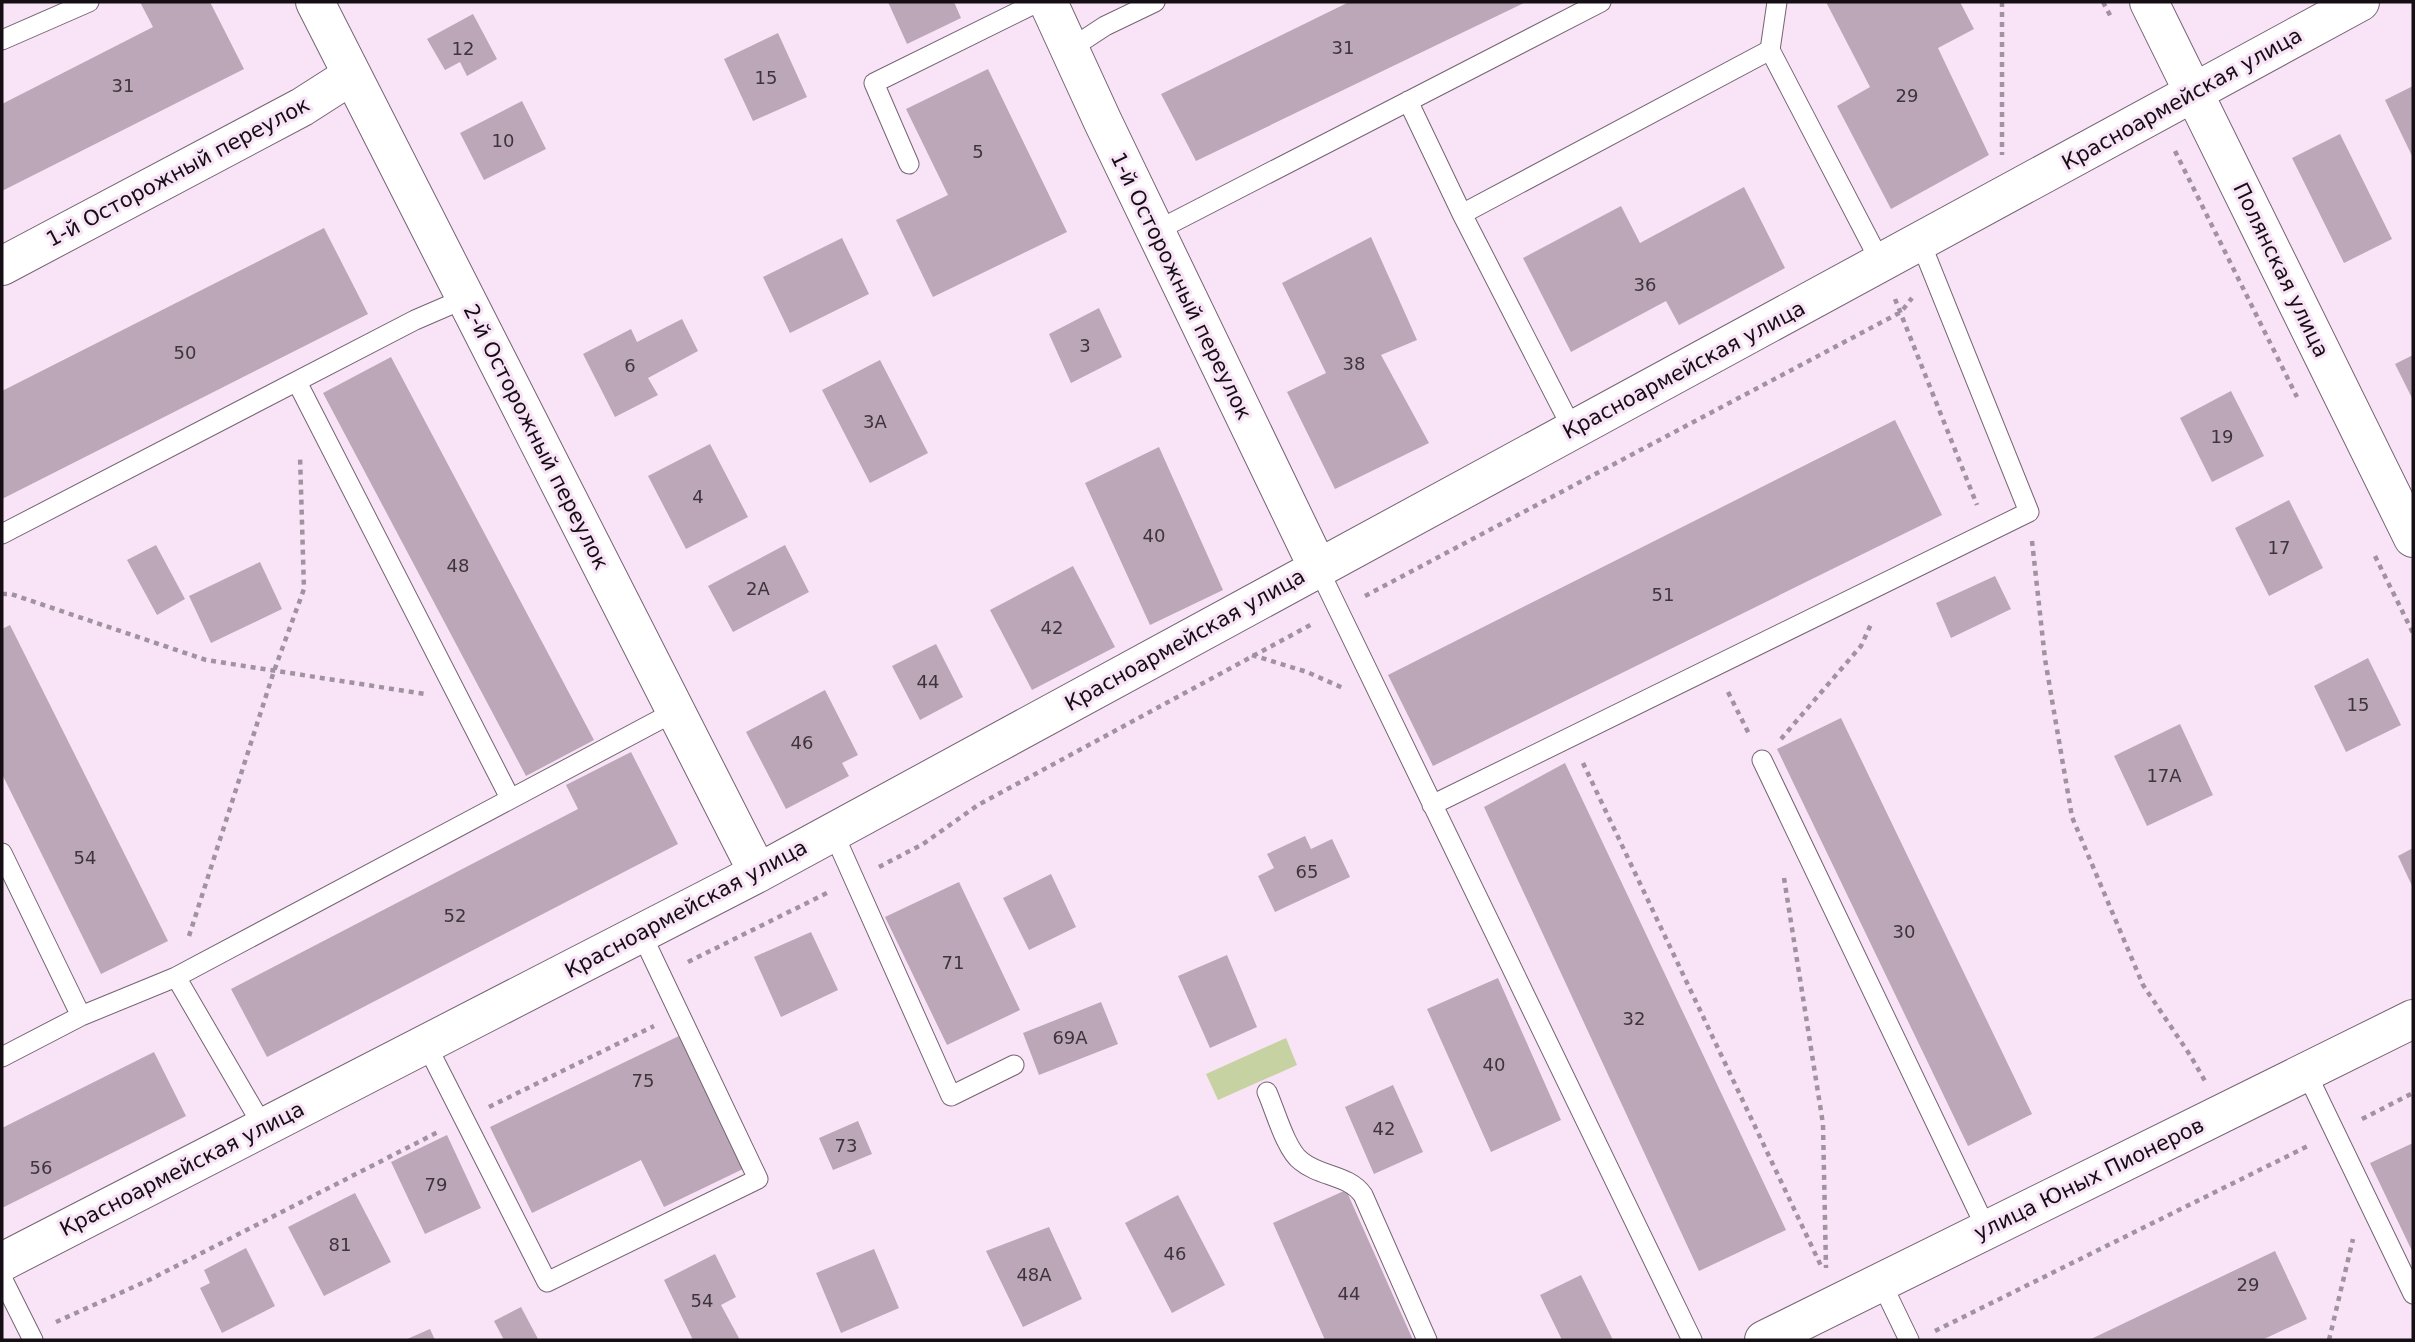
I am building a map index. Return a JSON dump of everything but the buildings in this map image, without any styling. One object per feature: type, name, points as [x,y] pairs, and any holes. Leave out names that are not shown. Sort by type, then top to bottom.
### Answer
[{"type":"street","name":"1-й Осторожный переулок","points":[[1048,2],[1318,568]]},
{"type":"street","name":"Полянская улица","points":[[2149,2],[2413,538]]},
{"type":"street","name":"Красноармейская улица","points":[[2,1262],[758,873],[1881,263],[1926,256],[2193,93],[2360,2]]},
{"type":"street","name":"2-й Осторожный переулок","points":[[325,5],[352,75],[758,873]]},
{"type":"street","name":"1-й Осторожный переулок","points":[[2,266],[302,107],[352,75]]},
{"type":"street","name":"улица Юных Пионеров","points":[[1764,1340],[2413,1019]]},
{"type":"lane","points":[[2,40],[89,2]]},
{"type":"lane","points":[[909,164],[874,83],[1038,2]]},
{"type":"lane","points":[[1070,49],[1105,26],[1155,2]]},
{"type":"lane","points":[[1156,231],[1601,2]]},
{"type":"lane","points":[[1777,2],[1770,50],[1881,263]]},
{"type":"lane","points":[[1462,214],[1770,50]]},
{"type":"lane","points":[[1408,101],[1462,214],[1573,430]]},
{"type":"lane","points":[[1432,805],[2029,512],[1926,256]]},
{"type":"lane","points":[[2,534],[415,320],[466,298]]},
{"type":"lane","points":[[297,382],[510,798]]},
{"type":"lane","points":[[1318,568],[1692,1340]]},
{"type":"lane","points":[[2,1057],[81,1016],[176,977],[676,711]]},
{"type":"lane","points":[[1762,760],[1987,1230]]},
{"type":"lane","points":[[833,832],[951,1096],[1014,1065]]},
{"type":"lane","points":[[2,853],[81,1016]]},
{"type":"lane","points":[[426,1044],[547,1282],[758,1179],[641,933]]},
{"type":"lane","points":[[176,977],[264,1128]]},
{"type":"lane","points":[[2306,1072],[2413,1294]]},
{"type":"lane","points":[[1267,1092],[1299,1161],[1352,1183],[1363,1195],[1427,1340]]},
{"type":"lane","points":[[2,1278],[31,1337]]},
{"type":"lane","points":[[1881,1282],[1918,1337]]},
{"type":"path","points":[[2002,2],[2002,162]]},
{"type":"path","points":[[662,975],[923,844],[978,805],[1252,655],[1901,312],[1926,256]]},
{"type":"path","points":[[1881,263],[1988,532]]},
{"type":"path","points":[[176,977],[274,671],[304,589],[299,451]]},
{"type":"path","points":[[2029,512],[2045,659],[2072,817],[2143,985],[2190,1055],[2222,1113]]},
{"type":"path","points":[[1715,666],[1762,760],[1860,646],[1892,579]]},
{"type":"path","points":[[2,594],[10,594],[206,660],[458,700]]},
{"type":"path","points":[[1252,655],[1307,672],[1385,706]]},
{"type":"path","points":[[1571,737],[1826,1276],[1823,1124],[1783,871]]},
{"type":"path","points":[[31,1337],[149,1280],[464,1119],[680,1014]]},
{"type":"path","points":[[1918,1337],[2413,1093]]},
{"type":"path","points":[[2329,1340],[2364,1193]]},
{"type":"green space","points":[[1286,1038],[1297,1065],[1218,1100],[1206,1074]]}]
